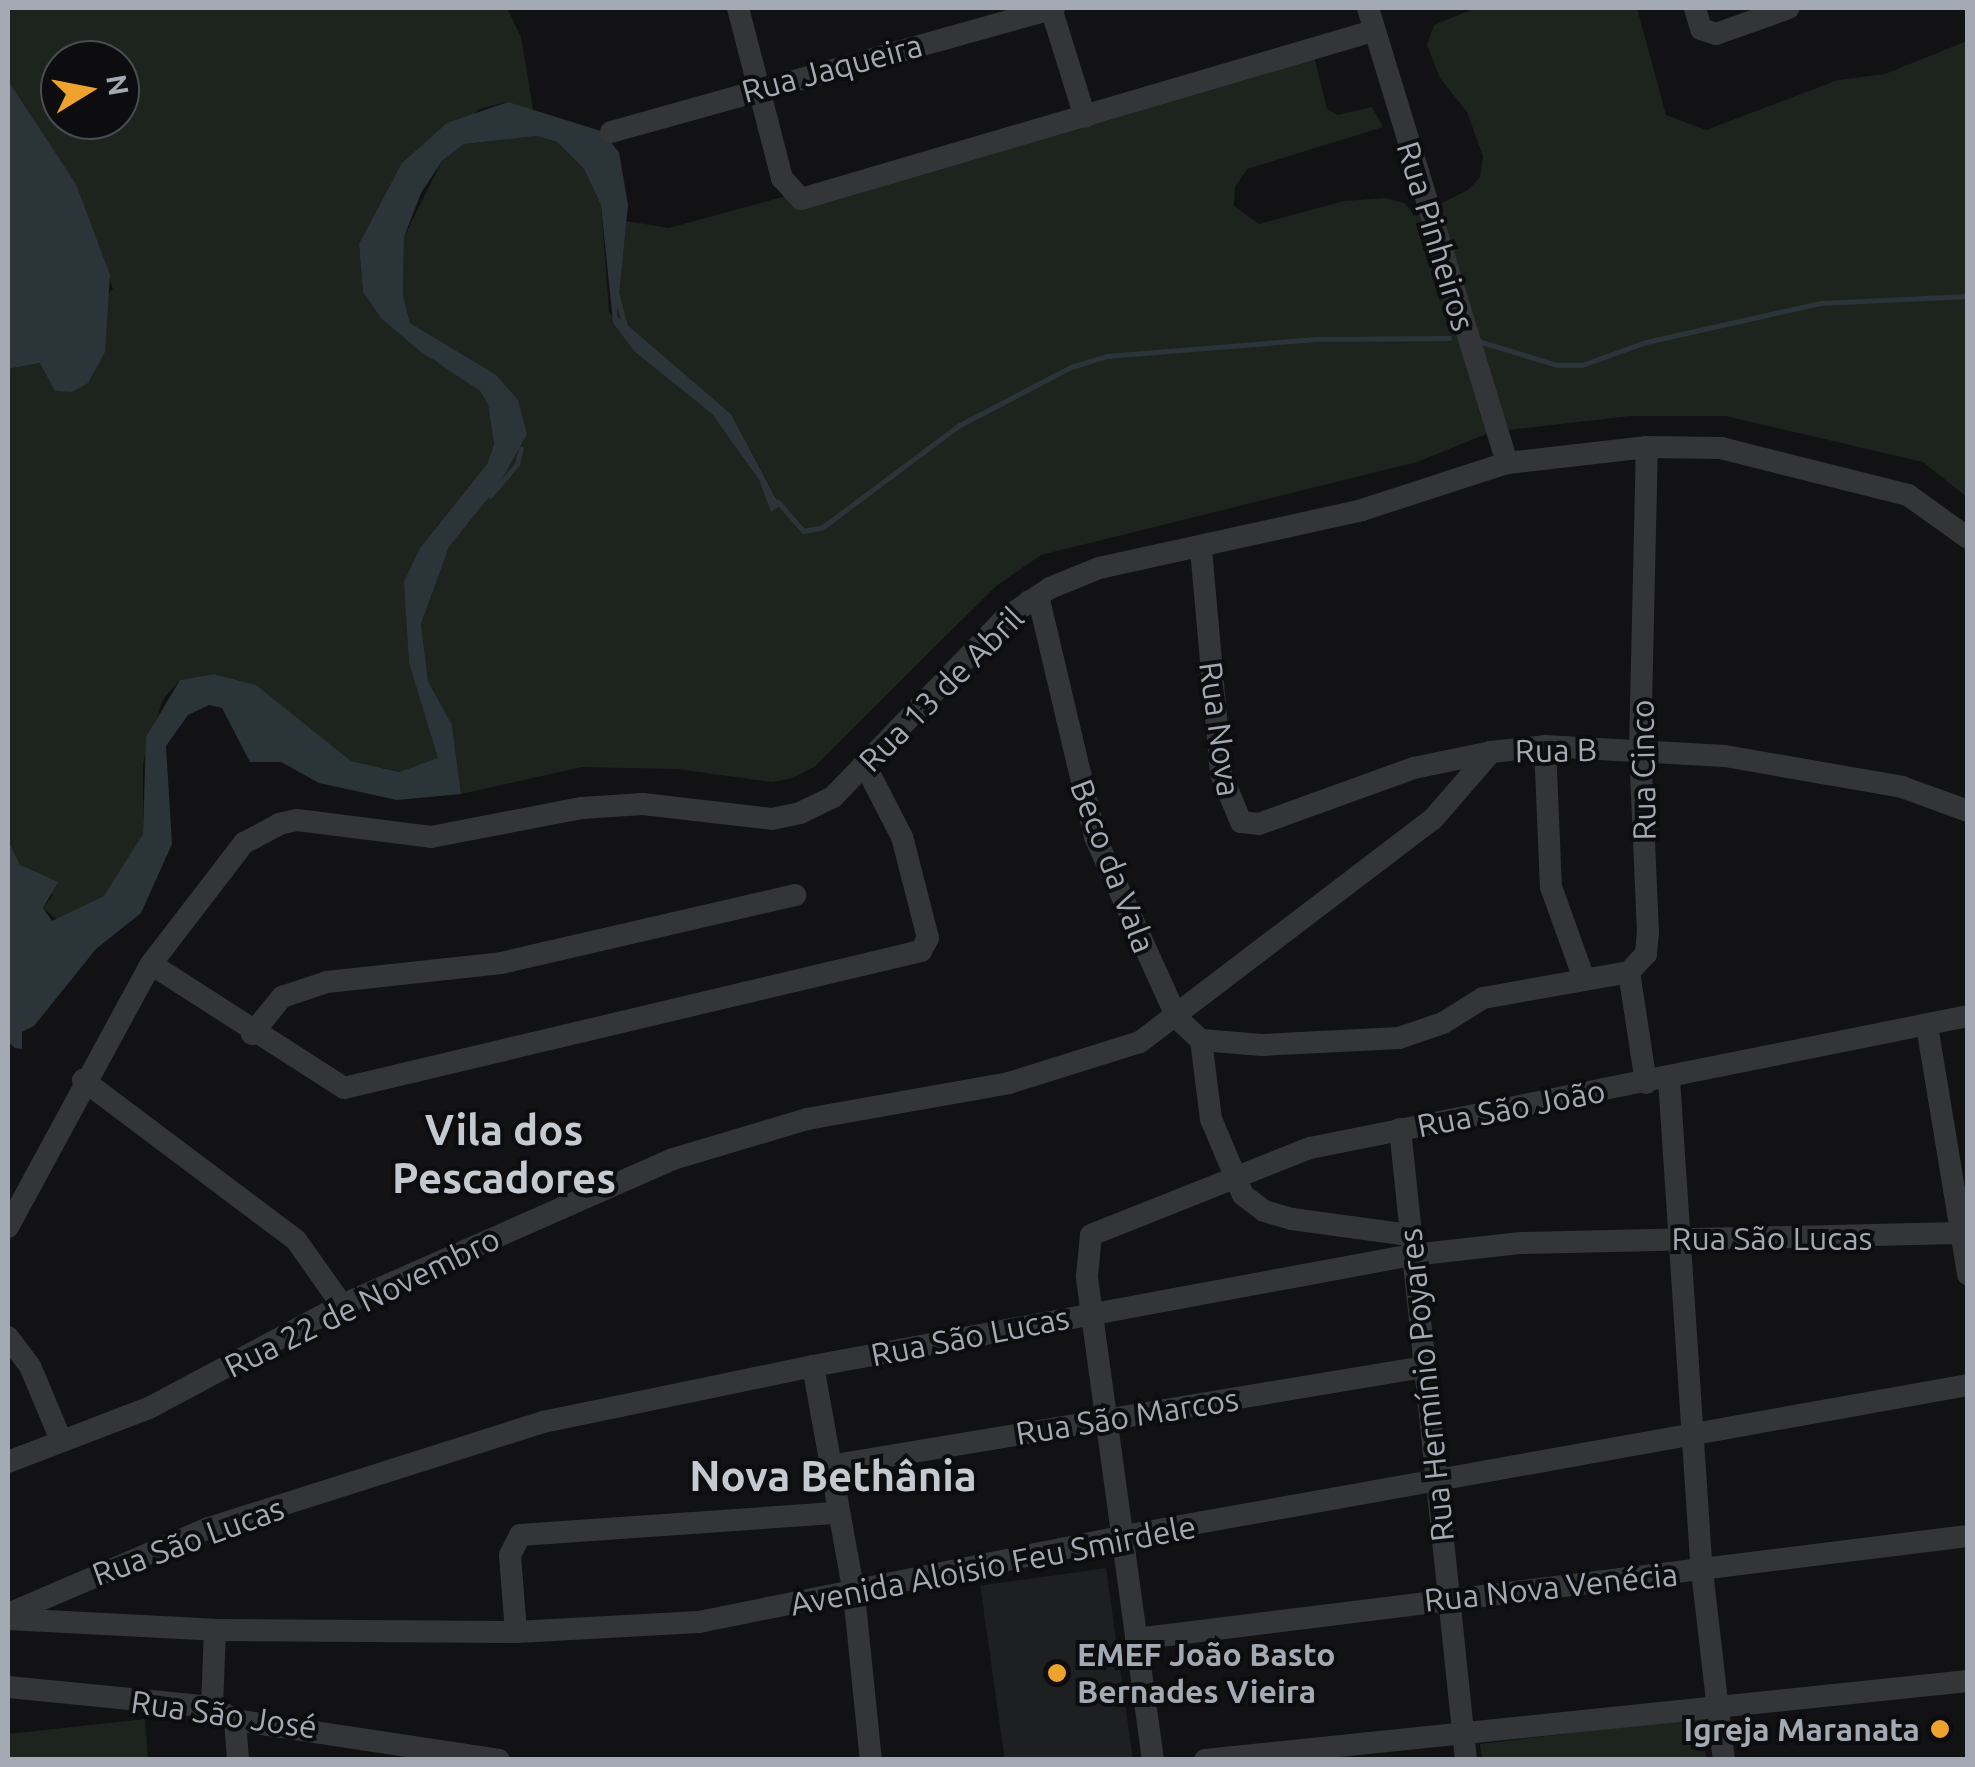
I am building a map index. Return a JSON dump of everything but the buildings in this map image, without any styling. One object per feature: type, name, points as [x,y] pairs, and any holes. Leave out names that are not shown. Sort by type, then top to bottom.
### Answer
[{"type":"street","points":[[738,8],[782,178],[794,197],[808,198],[1373,31]]},
{"type":"street","points":[[1052,8],[1085,116]]},
{"type":"street","name":"Rua Jaqueira","points":[[611,132],[1052,8]]},
{"type":"street","name":"Rua Pinheiros","points":[[1368,8],[1507,463]]},
{"type":"street","points":[[1698,18],[1724,32],[1790,8]]},
{"type":"street","name":"Rua 13 de Abril","points":[[8,1227],[83,1080],[150,964],[234,854],[279,824],[461,836],[582,808],[643,804],[772,819],[822,806],[1028,601],[1099,568],[1201,549],[1362,510],[1507,463],[1646,447],[1720,448],[1862,482],[1921,502],[1968,538]]},
{"type":"street","name":"Rua Cinco","points":[[1629,972],[1646,954],[1648,932],[1640,750],[1646,447]]},
{"type":"street","name":"Rua Nova","points":[[1201,549],[1221,774],[1240,822],[1260,824],[1414,768],[1491,752]]},
{"type":"street","name":"Beco da Vala","points":[[1028,601],[1040,604],[1095,837],[1177,1018]]},
{"type":"street","points":[[1545,746],[1551,887],[1583,976]]},
{"type":"street","name":"Rua B","points":[[1177,1018],[1257,947],[1433,819],[1491,752],[1545,746],[1725,756],[1902,787],[1968,810]]},
{"type":"street","points":[[150,964],[332,1087],[360,1086],[927,946],[902,836],[864,763]]},
{"type":"street","points":[[252,1034],[282,996],[327,982],[501,963],[795,895]]},
{"type":"street","points":[[1200,1040],[1262,1045],[1399,1038],[1443,1023],[1483,998],[1583,976],[1629,972],[1646,1083]]},
{"type":"street","name":"Rua São João","points":[[1094,1313],[1086,1244],[1101,1230],[1310,1148],[1968,1016]]},
{"type":"street","points":[[1177,1018],[1200,1040],[1211,1119],[1234,1181],[1264,1211],[1410,1245]]},
{"type":"street","name":"Rua 22 de Novembro","points":[[8,1462],[149,1408],[342,1305],[673,1159],[807,1119],[1009,1083],[1119,1051],[1177,1018]]},
{"type":"street","points":[[1927,1026],[1968,1276]]},
{"type":"street","points":[[1669,1079],[1697,1434],[1702,1572],[1724,1760]]},
{"type":"street","points":[[83,1080],[296,1240],[342,1305]]},
{"type":"street","name":"Rua Hermínio Poyares","points":[[1400,1129],[1466,1760]]},
{"type":"street","name":"Rua São Lucas","points":[[8,1616],[209,1528],[543,1422],[1094,1313],[1410,1245],[1964,1234]]},
{"type":"street","points":[[1094,1313],[1118,1538],[1154,1760]]},
{"type":"street","points":[[8,1337],[30,1366],[61,1440]]},
{"type":"street","points":[[812,1366],[836,1513],[854,1594],[871,1760]]},
{"type":"street","name":"Rua São Marcos","points":[[829,1466],[1424,1366]]},
{"type":"street","name":"Avenida Aloisio Feu Smirdele","points":[[8,1616],[215,1630],[620,1631],[854,1594],[1118,1538],[1968,1385]]},
{"type":"street","points":[[516,1632],[510,1555],[520,1535],[836,1513]]},
{"type":"street","name":"Rua Nova Venécia","points":[[1136,1639],[1448,1596],[1702,1572],[1968,1536]]},
{"type":"street","points":[[212,1707],[215,1630]]},
{"type":"street","points":[[1205,1760],[1464,1728],[1968,1681]]},
{"type":"street","name":"Rua São José","points":[[8,1687],[212,1707],[236,1720],[498,1760]]},
{"type":"street","points":[[236,1720],[238,1760]]},
{"type":"shaded area","points":[[8,8],[507,8],[521,37],[534,114],[507,102],[479,109],[359,244],[363,291],[476,384],[488,405],[494,444],[487,464],[420,548],[405,582],[409,663],[439,758],[399,772],[351,761],[255,685],[215,674],[180,680],[163,699],[143,763],[143,834],[127,869],[104,896],[59,921],[43,908],[53,895],[20,865],[8,840],[8,369],[40,363],[113,289],[76,184],[47,140],[140,140],[140,40],[40,40],[40,129],[8,80]]},
{"type":"shaded area","points":[[1476,8],[1637,8],[1666,115],[1706,130],[1838,80],[1885,74],[1967,41],[1967,497],[1923,462],[1725,416],[1630,416],[1491,432],[1417,462],[1041,555],[996,586],[814,767],[793,778],[772,782],[677,769],[582,767],[461,794],[452,725],[428,681],[421,624],[449,547],[498,486],[495,374],[410,323],[403,295],[404,237],[442,161],[464,144],[537,136],[557,142],[584,169],[601,205],[609,311],[635,352],[712,414],[759,480],[771,511],[780,505],[731,414],[617,316],[626,221],[669,228],[1068,119],[1310,40],[1327,109],[1338,115],[1372,107],[1383,127],[1247,169],[1235,187],[1234,206],[1259,224],[1344,201],[1385,198],[1404,203],[1416,216],[1468,190],[1480,177],[1483,156],[1467,112],[1440,78],[1427,45],[1434,25]]},
{"type":"shaded area","points":[[8,80],[40,129],[40,140],[47,140],[76,184],[110,275],[105,352],[88,383],[72,392],[55,391],[40,363],[8,369]]},
{"type":"shaded area","points":[[508,102],[601,131],[619,152],[628,205],[617,316],[731,414],[780,506],[771,512],[759,480],[712,414],[635,352],[613,323],[601,205],[584,169],[557,142],[537,136],[464,144],[442,161],[421,193],[404,237],[403,295],[410,323],[495,374],[518,400],[527,434],[498,486],[449,547],[421,624],[428,681],[452,725],[461,794],[397,800],[319,783],[281,762],[250,762],[222,708],[209,705],[188,715],[166,746],[172,844],[141,913],[96,949],[34,1026],[22,1032],[22,1049],[15,1048],[8,1042],[8,840],[20,865],[58,882],[43,908],[52,921],[104,896],[143,834],[146,737],[180,680],[214,674],[256,685],[351,761],[399,772],[438,758],[409,663],[404,582],[420,548],[487,464],[494,444],[488,405],[476,384],[422,353],[381,318],[363,292],[359,244],[402,163],[447,123]]},
{"type":"shaded area","name":"EMEF João Basto Bernades Vieira","points":[[1106,1568],[1133,1759],[1005,1760],[980,1586]]},
{"type":"shaded area","points":[[1702,1718],[1706,1759],[1482,1759],[1480,1744]]},
{"type":"shaded area","points":[[145,1719],[148,1759],[8,1759],[8,1734]]},
{"type":"waterway","points":[[614,285],[624,323]]},
{"type":"waterway","points":[[1478,341],[1557,365],[1582,365],[1646,342],[1820,303],[1968,296]]},
{"type":"waterway","points":[[778,502],[803,531],[823,527],[958,426],[1071,367],[1106,356],[1319,339],[1449,338]]},
{"type":"waterway","points":[[441,362],[482,389]]},
{"type":"waterway","points":[[490,496],[517,464],[521,448]]},
{"type":"place","name":"EMEF João Basto Bernades Vieira","points":[[1057,1673]]},
{"type":"place","name":"Igreja Maranata","points":[[1940,1729]]},
{"type":"district","name":"Vila dos Pescadores","points":[[504,1154]]},
{"type":"district","name":"Nova Bethânia","points":[[833,1476]]}]
